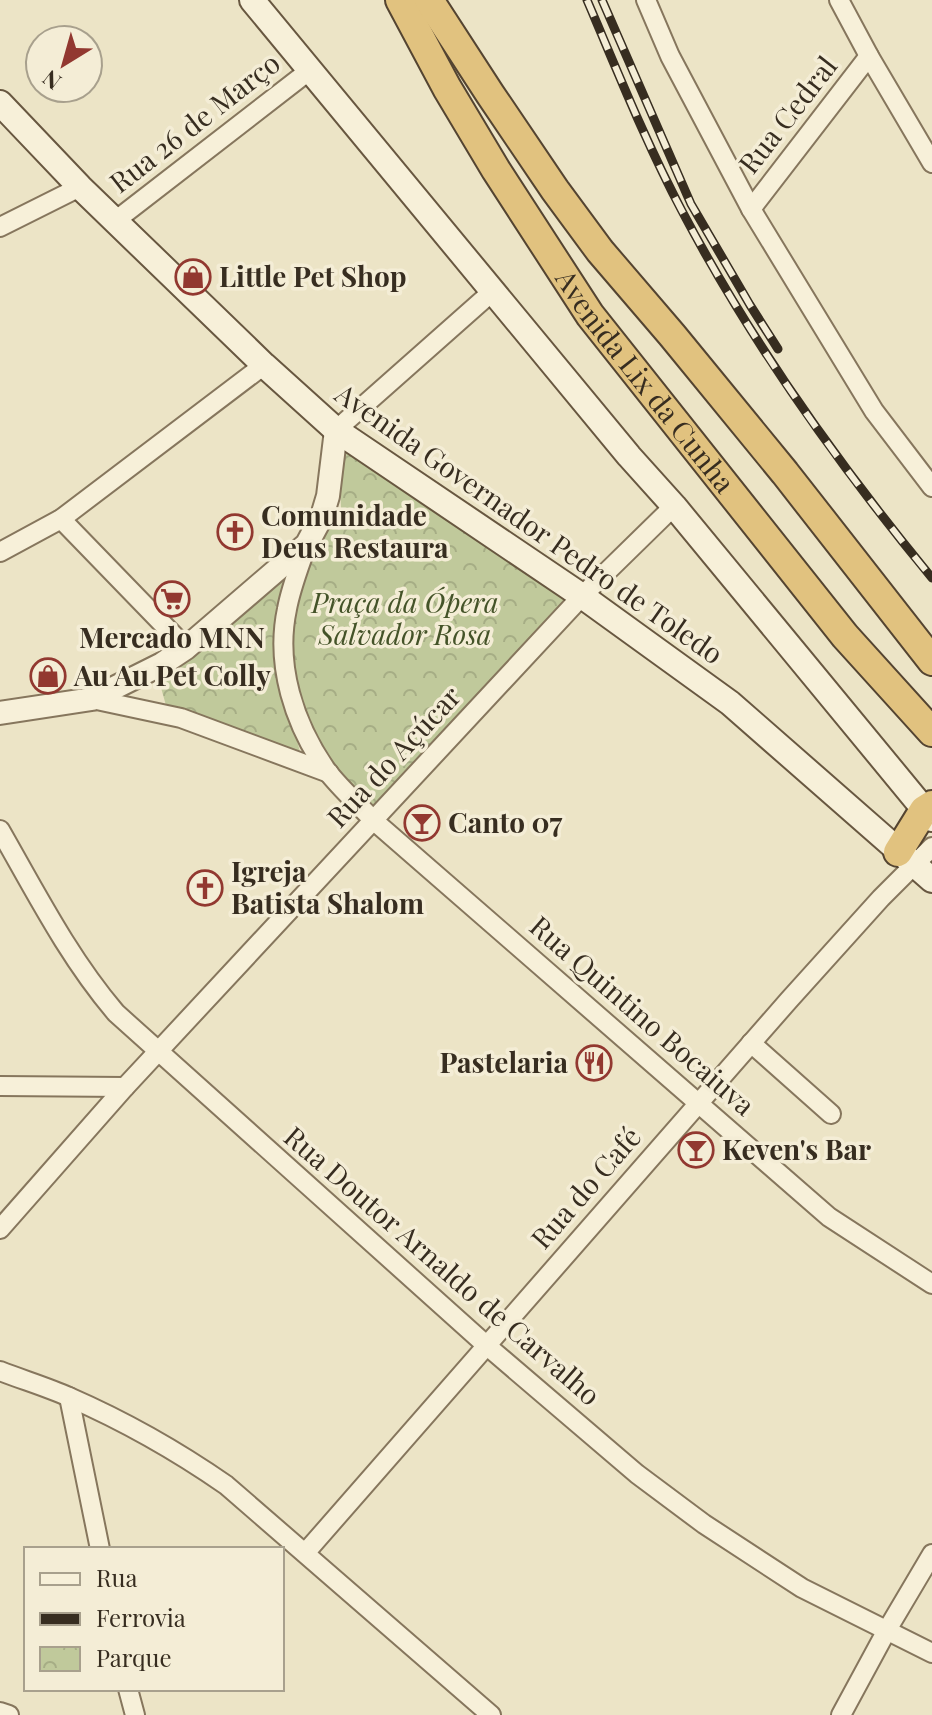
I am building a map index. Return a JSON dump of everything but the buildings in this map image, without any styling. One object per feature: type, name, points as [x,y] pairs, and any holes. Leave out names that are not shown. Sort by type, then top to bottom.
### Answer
[{"type":"highway","name":"Avenida Lix da Cunha","points":[[400,0],[487,157],[590,315],[845,636],[932,732]]},
{"type":"highway","name":"Avenida Lix da Cunha","points":[[429,0],[546,178],[600,251],[766,450],[932,661]]},
{"type":"highway","points":[[915,866],[929,811]]},
{"type":"main road","points":[[252,0],[629,456],[929,811]]},
{"type":"main road","name":"Avenida Governador Pedro de Toledo","points":[[0,103],[80,187],[264,365],[336,430],[582,596],[730,703],[915,866]]},
{"type":"street","points":[[646,0],[670,56],[751,209],[874,411],[932,487]]},
{"type":"street","points":[[839,0],[932,163]]},
{"type":"street","name":"Rua Cedral","points":[[751,209],[869,56]]},
{"type":"street","name":"Rua 26 de Março","points":[[115,221],[310,70]]},
{"type":"street","points":[[0,227],[80,187]]},
{"type":"street","points":[[329,773],[299,719],[289,690],[283,640],[287,608],[307,544],[322,516],[328,496],[336,430],[493,291]]},
{"type":"street","points":[[0,552],[61,519],[264,365]]},
{"type":"street","name":"Rua do Açúcar","points":[[0,1229],[125,1087],[373,820],[582,596],[674,506]]},
{"type":"street","points":[[61,519],[186,648]]},
{"type":"street","points":[[0,713],[92,699],[162,664],[186,648],[307,544]]},
{"type":"street","points":[[92,699],[181,718],[329,773]]},
{"type":"street","name":"Rua Quintino Bocaiuva","points":[[329,773],[373,820],[829,1217],[932,1284]]},
{"type":"street","name":"Rua Doutor Arnaldo de Carvalho","points":[[0,830],[70,952],[116,1013],[486,1345],[637,1474],[704,1524],[802,1588],[932,1653]]},
{"type":"street","name":"Rua do Café","points":[[306,1552],[751,1043],[881,898],[932,847]]},
{"type":"street","points":[[751,1043],[831,1114]]},
{"type":"street","points":[[0,1086],[125,1087]]},
{"type":"street","points":[[0,1371],[69,1397],[155,1440],[212,1475],[306,1552],[491,1715]]},
{"type":"street","points":[[69,1397],[100,1547]]},
{"type":"street","points":[[841,1715],[932,1554]]},
{"type":"street","points":[[129,1691],[135,1715]]},
{"type":"street","points":[[0,1712],[9,1715]]},
{"type":"green space","name":"Praça da Ópera Salvador Rosa","points":[[338,439],[566,601],[377,807],[350,789],[328,764],[292,689],[292,633],[305,572],[313,545],[341,508]]},
{"type":"green space","points":[[287,575],[275,629],[284,689],[300,752],[167,709],[158,677]]},
{"type":"railway","points":[[587,0],[669,185],[737,308],[830,446],[932,578]]},
{"type":"railway","points":[[602,0],[691,204],[778,349]]},
{"type":"place","name":"Little Pet Shop","points":[[193,277]]},
{"type":"place","name":"Comunidade Deus Restaura","points":[[235,532]]},
{"type":"place","name":"Mercado MNN","points":[[172,599]]},
{"type":"place","name":"Au Au Pet Colly","points":[[48,676]]},
{"type":"place","name":"Canto 07","points":[[422,823]]},
{"type":"place","name":"Igreja Batista Shalom","points":[[205,888]]},
{"type":"place","name":"Pastelaria","points":[[594,1063]]},
{"type":"place","name":"Keven's Bar","points":[[696,1150]]}]
